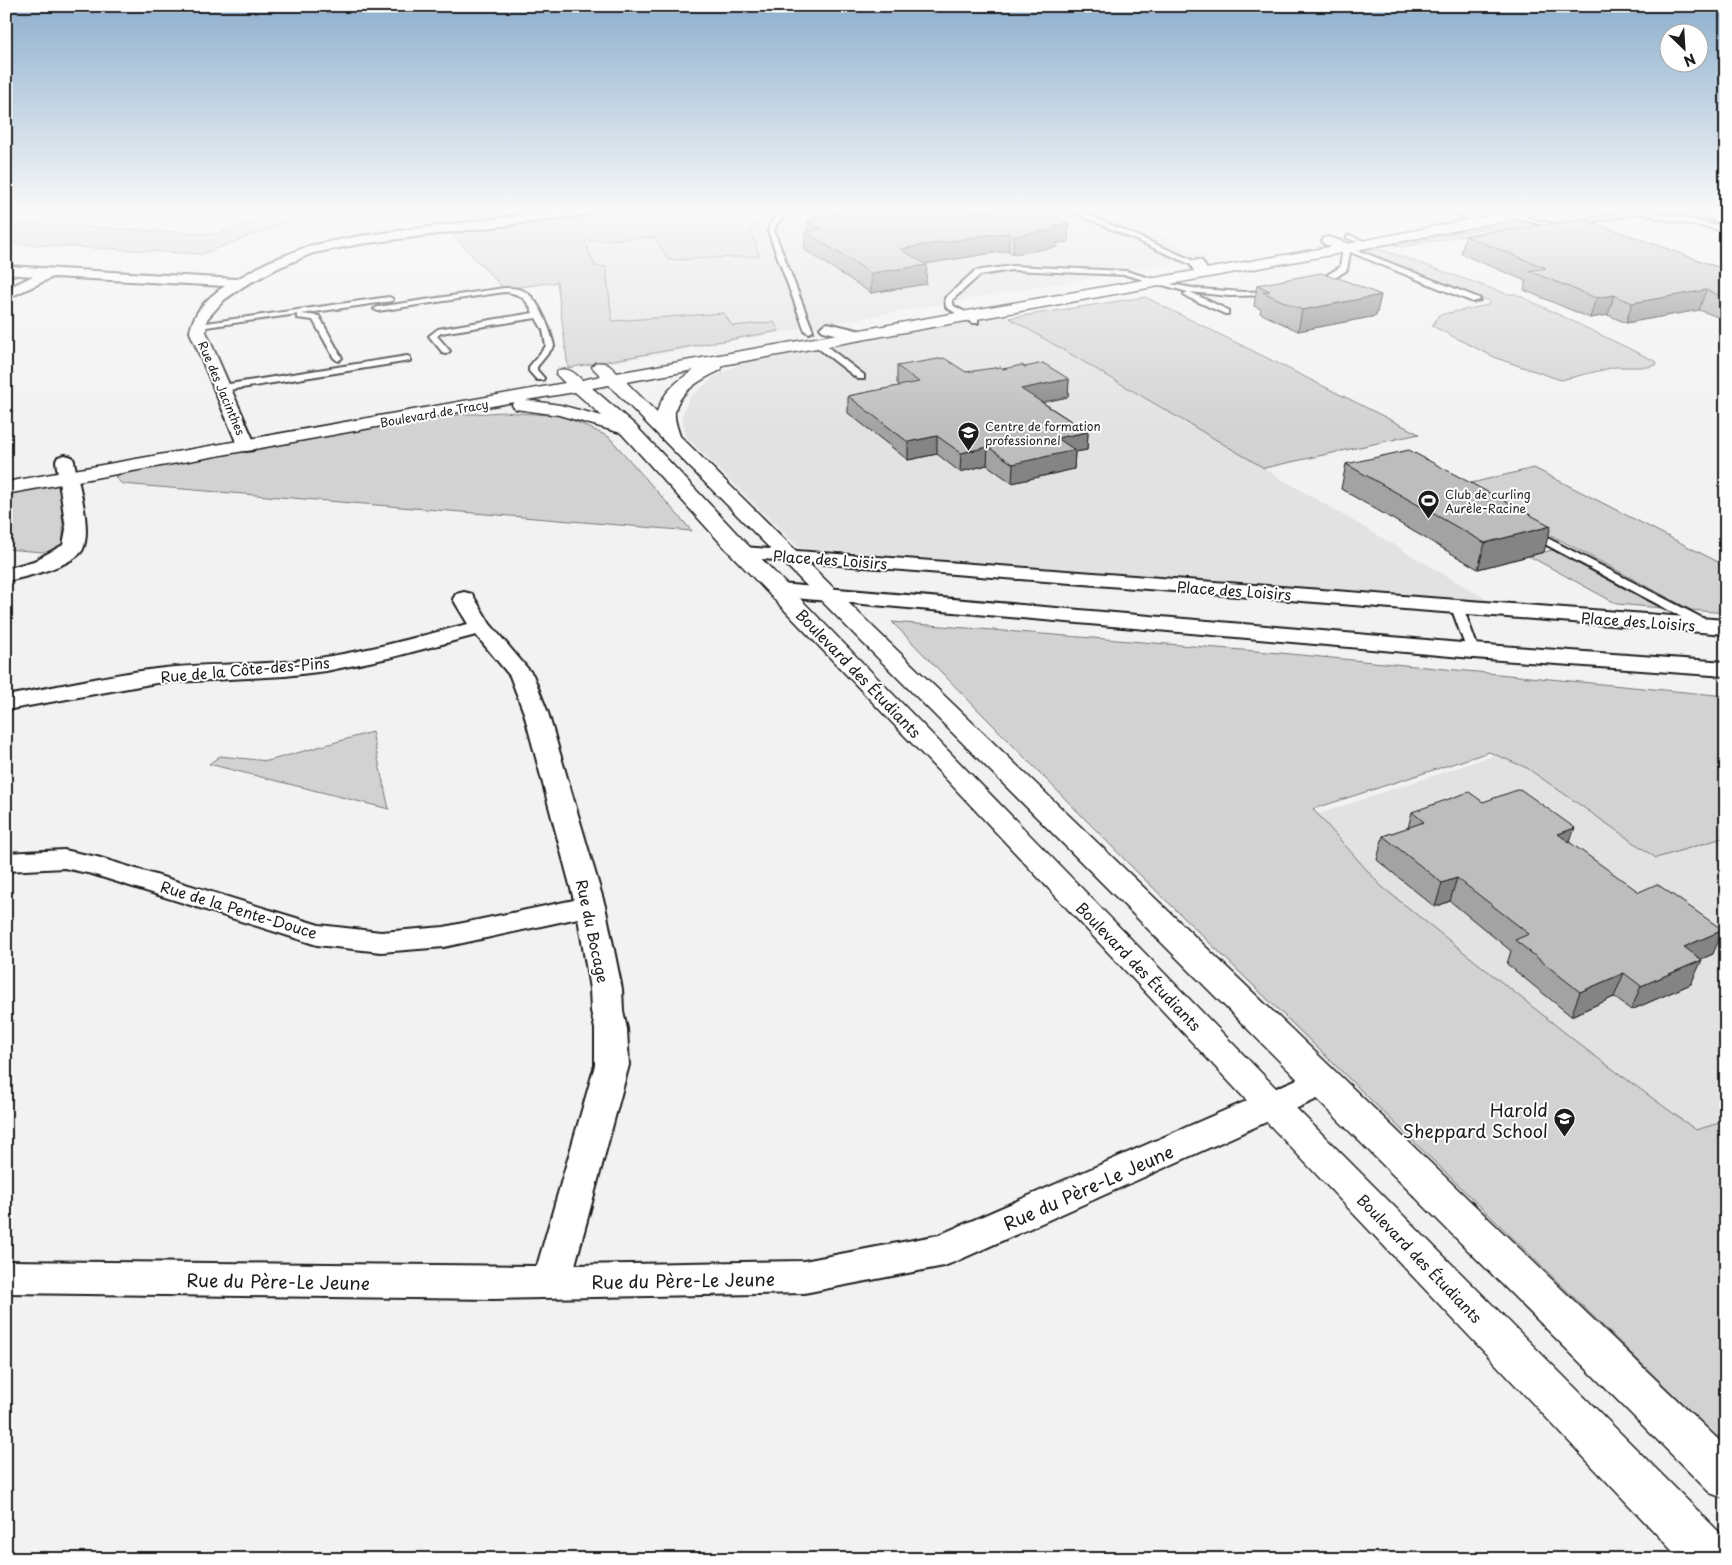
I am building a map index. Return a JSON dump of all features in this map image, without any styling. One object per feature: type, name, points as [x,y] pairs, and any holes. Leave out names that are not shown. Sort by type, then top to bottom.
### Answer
[{"type":"street","points":[[6,295],[28,284]]},
{"type":"street","name":"Rue des Jacinthes","points":[[238,284],[210,306],[200,318],[198,328],[243,438]]},
{"type":"street","name":"Boulevard de Tracy","points":[[6,472],[67,469],[243,438],[540,378],[614,380],[735,358],[813,337],[828,328],[1080,284]]},
{"type":"street","name":"Boulevard de Tracy","points":[[243,438],[447,410],[572,380],[601,368],[813,337],[860,335],[971,319],[1143,284]]},
{"type":"street","name":"Boulevard de Tracy","points":[[828,328],[860,335]]},
{"type":"street","points":[[671,436],[666,420],[666,411],[676,393],[708,370],[735,358]]},
{"type":"street","points":[[601,368],[829,596],[1726,1478]]},
{"type":"street","name":"Boulevard des Étudiants","points":[[572,380],[628,429],[743,553],[958,775],[1272,1105],[1713,1559]]},
{"type":"street","points":[[447,410],[489,406],[539,406],[583,415],[628,429]]},
{"type":"street","name":"Boulevard de Tracy","points":[[6,488],[67,469]]},
{"type":"street","points":[[6,576],[46,565],[73,548],[76,529],[67,469]]},
{"type":"street","name":"Place des Loisirs","points":[[743,553],[1717,627]]},
{"type":"street","points":[[780,591],[1473,651],[1726,669]]},
{"type":"street","name":"Rue du Bocage","points":[[464,599],[481,626],[521,675],[533,705],[590,906],[606,989],[607,1011],[611,1029],[612,1065],[551,1282]]},
{"type":"street","name":"Rue de la Côte-des-Pins","points":[[6,703],[83,687],[158,676],[267,670],[328,663],[423,643],[481,626]]},
{"type":"street","name":"Rue de la Pente-Douce","points":[[6,862],[64,859],[97,866],[317,935],[381,942],[444,938],[590,906]]},
{"type":"street","name":"Rue du Père-Le Jeune","points":[[6,1278],[551,1282],[804,1277],[944,1250],[1322,1082]]},
{"type":"lane","points":[[792,284],[813,337],[861,378]]},
{"type":"lane","points":[[966,284],[948,300],[950,307],[971,319]]},
{"type":"lane","points":[[1163,284],[1211,293],[1250,296],[1287,292]]},
{"type":"lane","points":[[1306,286],[1313,284]]},
{"type":"lane","points":[[1441,284],[1476,300]]},
{"type":"lane","points":[[1172,286],[1225,312]]},
{"type":"lane","points":[[362,312],[504,290],[516,290],[528,296],[546,330],[550,346],[533,367],[533,371],[540,378]]},
{"type":"lane","points":[[198,328],[389,299]]},
{"type":"lane","points":[[446,352],[433,336],[438,331],[538,315]]},
{"type":"lane","points":[[198,328],[293,317],[316,318],[338,358]]},
{"type":"lane","points":[[223,388],[407,359]]},
{"type":"lane","points":[[1517,524],[1717,627]]},
{"type":"lane","points":[[1457,607],[1473,651]]},
{"type":"shaded area","points":[[499,284],[542,284],[504,289]]},
{"type":"shaded area","points":[[557,284],[608,284],[612,321],[724,313],[732,326],[774,322],[779,331],[568,368]]},
{"type":"shaded area","points":[[568,284],[1055,284],[585,367]]},
{"type":"shaded area","points":[[1446,284],[1479,284],[1507,294],[1516,294],[1657,362],[1656,365],[1648,367],[1615,367],[1561,380],[1496,358],[1432,326],[1439,315],[1488,305],[1489,301]]},
{"type":"shaded area","points":[[1145,297],[1419,434],[1264,468],[1009,318]]},
{"type":"shaded area","name":"Centre de formation professionnel","points":[[1001,314],[1491,602],[799,548],[686,437],[682,416],[689,398],[714,377],[746,361]]},
{"type":"shaded area","points":[[503,412],[564,416],[609,437],[692,531],[122,484],[115,477],[125,472],[427,417]]},
{"type":"shaded area","points":[[1534,468],[1726,566],[1726,613],[1691,610],[1459,486]]},
{"type":"shaded area","points":[[60,482],[64,545],[55,553],[6,549],[6,491]]},
{"type":"shaded area","points":[[1552,550],[1661,608],[1617,604],[1529,556]]},
{"type":"shaded area","name":"Harold Sheppard School","points":[[892,622],[1280,653],[1726,696],[1726,837],[1656,858],[1527,768],[1489,752],[1313,809],[1381,886],[1588,1051],[1696,1130],[1726,1121],[1726,1436],[1716,1436],[1134,869]]},
{"type":"shaded area","name":"Harold Sheppard School","points":[[1645,705],[1726,756],[1726,1458],[1139,874]]},
{"type":"shaded area","points":[[372,732],[389,809],[209,764],[220,756],[268,761]]},
{"type":"building","points":[[1354,284],[1381,295],[1302,310],[1263,292],[1270,291],[1257,285]]},
{"type":"building","points":[[1561,284],[1726,284],[1726,298],[1706,290],[1632,303],[1614,295],[1596,298]]},
{"type":"building","name":"Centre de formation professionnel","points":[[944,358],[966,372],[1001,367],[1003,369],[1022,365],[1025,367],[1043,363],[1069,379],[1021,389],[1088,432],[1057,438],[1075,450],[1013,464],[988,447],[961,453],[937,436],[908,442],[848,396],[919,382],[897,366]]},
{"type":"building","points":[[1409,450],[1551,526],[1485,543],[1346,464]]},
{"type":"building","points":[[1520,789],[1575,828],[1558,834],[1639,892],[1657,884],[1723,930],[1684,947],[1702,960],[1641,986],[1624,973],[1580,992],[1515,940],[1529,934],[1457,878],[1442,883],[1383,836],[1424,822],[1412,812],[1469,792],[1483,802]]},
{"type":"place","name":"Centre de formation professionnel","points":[[969,452]]},
{"type":"place","name":"Club de curling Aurèle-Racine","points":[[1429,520]]},
{"type":"place","name":"Harold Sheppard School","points":[[1564,1138]]}]
